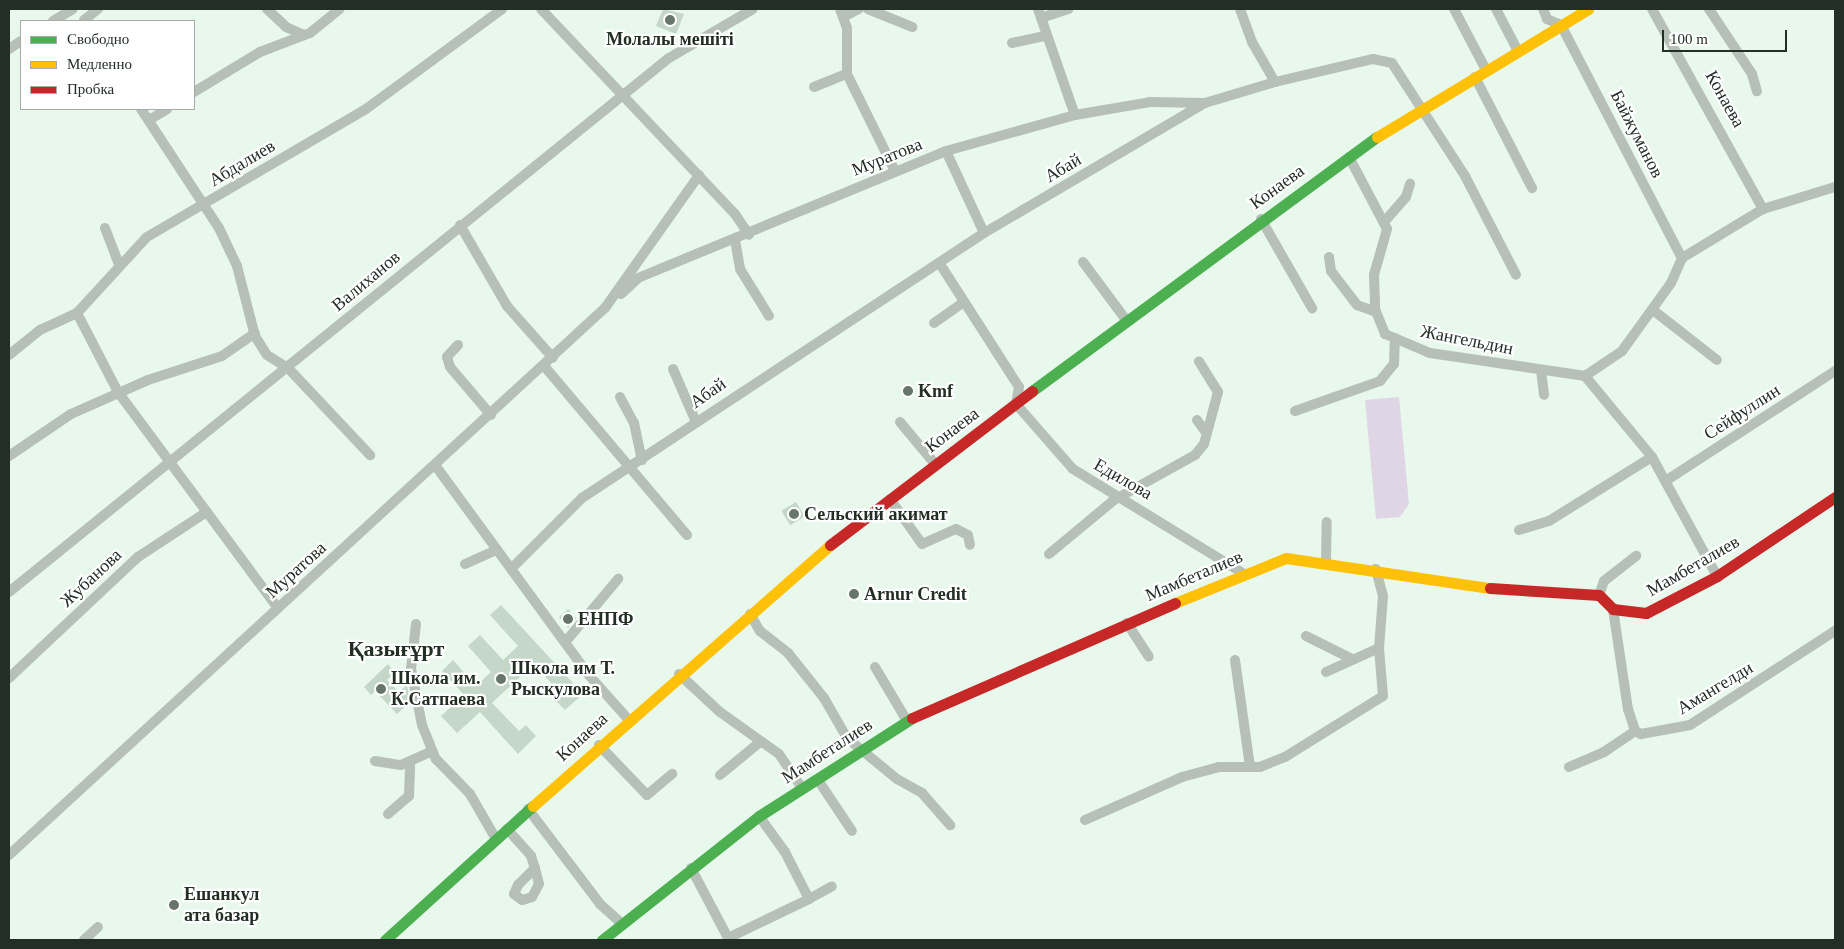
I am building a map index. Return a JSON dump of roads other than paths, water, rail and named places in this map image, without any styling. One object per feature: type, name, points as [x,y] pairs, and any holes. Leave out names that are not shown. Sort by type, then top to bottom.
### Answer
[{"type":"main road","name":"Конаева","points":[[385,940],[679,674],[935,464],[1126,320],[1349,157],[1486,70],[1588,9]]},
{"type":"main road","name":"Мамбеталиев","points":[[1613,609],[1646,613],[1717,576],[1835,497]]},
{"type":"main road","name":"Мамбеталиев","points":[[602,940],[615,933],[691,868],[759,816],[864,751],[907,721],[1243,573],[1286,558],[1326,561],[1519,593],[1599,595]]},
{"type":"main road","points":[[1599,595],[1613,609]]},
{"type":"street","points":[[55,20],[74,9],[83,20]]},
{"type":"street","points":[[85,20],[98,9]]},
{"type":"street","points":[[267,9],[286,27],[304,35]]},
{"type":"street","points":[[195,91],[260,52],[304,35],[340,9]]},
{"type":"street","name":"Абдалиев","points":[[9,355],[40,330],[77,313],[119,264],[147,237],[205,205],[366,109],[502,9]]},
{"type":"street","points":[[541,9],[699,175],[749,235]]},
{"type":"street","name":"Валиханов","points":[[9,592],[288,368],[460,225],[669,58],[753,9]]},
{"type":"street","points":[[858,9],[842,13],[847,74],[894,170]]},
{"type":"street","points":[[868,9],[912,27]]},
{"type":"street","points":[[1069,9],[1039,13],[1075,115]]},
{"type":"street","points":[[1240,9],[1252,42],[1275,82]]},
{"type":"street","points":[[1454,9],[1486,70]]},
{"type":"street","points":[[1496,9],[1518,51]]},
{"type":"street","points":[[1543,9],[1547,19],[1561,25]]},
{"type":"street","name":"Конаева","points":[[1652,9],[1763,209]]},
{"type":"street","points":[[1710,9],[1752,74],[1757,91]]},
{"type":"street","name":"Байжуманов","points":[[1561,25],[1682,258]]},
{"type":"street","points":[[1012,43],[1046,36]]},
{"type":"street","points":[[9,49],[20,42]]},
{"type":"street","points":[[1205,103],[1275,82],[1383,58],[1392,63],[1425,108],[1516,275]]},
{"type":"street","points":[[814,87],[847,74]]},
{"type":"street","points":[[1475,77],[1532,188]]},
{"type":"street","name":"Муратова","points":[[9,855],[491,414],[545,367],[638,278],[749,235],[894,170],[946,151],[1075,115],[1150,102],[1205,103]]},
{"type":"street","name":"Абай","points":[[511,569],[582,498],[629,466],[642,460],[696,422],[940,264],[984,233],[1205,103]]},
{"type":"street","points":[[142,110],[205,205],[237,266],[255,333],[267,355],[288,368],[370,455]]},
{"type":"street","points":[[149,120],[165,110]]},
{"type":"street","points":[[946,151],[984,233]]},
{"type":"street","points":[[1349,157],[1385,221],[1406,197],[1410,184]]},
{"type":"street","name":"Муратова","points":[[605,308],[699,175]]},
{"type":"street","points":[[1717,576],[1694,541],[1667,480],[1652,457],[1585,376],[1622,351],[1653,310],[1682,258],[1763,209],[1835,187]]},
{"type":"street","points":[[1261,220],[1312,308]]},
{"type":"street","name":"Жангельдин","points":[[1385,221],[1387,229],[1374,275],[1376,312],[1385,334],[1430,353],[1585,376]]},
{"type":"street","points":[[460,225],[508,306],[553,358]]},
{"type":"street","points":[[105,228],[119,264]]},
{"type":"street","points":[[735,240],[740,269],[769,316]]},
{"type":"street","points":[[1329,257],[1331,271],[1357,305],[1376,312]]},
{"type":"street","points":[[1083,262],[1126,320]]},
{"type":"street","points":[[940,264],[1019,387],[1016,404]]},
{"type":"street","points":[[934,323],[964,302]]},
{"type":"street","points":[[1653,310],[1717,360]]},
{"type":"street","points":[[77,313],[118,392],[205,513],[278,608]]},
{"type":"street","points":[[9,456],[33,436],[118,392],[222,356],[255,333]]},
{"type":"street","points":[[1295,411],[1380,381],[1394,364],[1395,338]]},
{"type":"street","points":[[458,345],[447,357],[450,367],[491,414]]},
{"type":"street","points":[[1049,554],[1122,496],[1195,455],[1218,392],[1199,362]]},
{"type":"street","points":[[545,367],[687,535]]},
{"type":"street","points":[[673,368],[696,422]]},
{"type":"street","points":[[1541,370],[1544,395]]},
{"type":"street","name":"Сейфуллин","points":[[1667,480],[1835,371]]},
{"type":"street","points":[[620,397],[634,423],[642,460]]},
{"type":"street","name":"Едилова","points":[[1016,404],[1073,469],[1122,496],[1243,573]]},
{"type":"street","points":[[1197,420],[1205,431]]},
{"type":"street","points":[[900,422],[935,464]]},
{"type":"street","points":[[1519,530],[1549,521],[1652,457]]},
{"type":"street","points":[[435,465],[511,569],[567,640],[587,673],[628,719]]},
{"type":"street","points":[[890,499],[922,544],[956,529],[968,535],[970,545]]},
{"type":"street","name":"Жубанова","points":[[9,678],[138,557],[205,513]]},
{"type":"street","points":[[1326,561],[1327,522]]},
{"type":"street","points":[[465,564],[497,550]]},
{"type":"street","points":[[1599,595],[1604,581],[1636,556]]},
{"type":"street","points":[[1085,820],[1182,777],[1219,768],[1250,767],[1285,757],[1383,696],[1379,648],[1383,596],[1376,569]]},
{"type":"street","points":[[567,640],[618,579]]},
{"type":"street","points":[[1569,767],[1604,752],[1635,731],[1613,609]]},
{"type":"street","points":[[750,614],[760,631],[788,653],[824,698],[847,738],[922,793],[950,825]]},
{"type":"street","points":[[416,624],[412,669],[432,751],[470,794],[496,839]]},
{"type":"street","points":[[1127,624],[1149,657]]},
{"type":"street","name":"Амангелди","points":[[1635,731],[1690,726],[1835,630]]},
{"type":"street","points":[[1306,636],[1352,659]]},
{"type":"street","points":[[1326,672],[1379,648]]},
{"type":"street","points":[[1235,660],[1250,767]]},
{"type":"street","points":[[875,667],[907,721]]},
{"type":"street","points":[[679,674],[760,742],[779,754],[802,788]]},
{"type":"street","points":[[720,775],[760,742]]},
{"type":"street","points":[[599,745],[646,795],[672,774]]},
{"type":"street","points":[[375,761],[401,765],[432,751]]},
{"type":"street","points":[[388,814],[409,796],[410,761]]},
{"type":"street","points":[[818,780],[852,831]]},
{"type":"street","points":[[528,809],[600,904],[615,933]]},
{"type":"street","points":[[759,816],[785,852],[809,898]]},
{"type":"street","points":[[507,829],[531,856],[535,868]]},
{"type":"street","points":[[691,868],[728,938],[832,886]]},
{"type":"street","points":[[84,940],[98,927]]},
{"type":"place","name":"Молалы мешіті","points":[[670,20]]},
{"type":"place","name":"Kmf","points":[[908,391]]},
{"type":"place","name":"Сельский акимат","points":[[794,514]]},
{"type":"place","name":"Arnur Credit","points":[[854,594]]},
{"type":"place","name":"ЕНПФ","points":[[568,619]]},
{"type":"place","name":"Школа им Т. Рыскулова","points":[[501,679]]},
{"type":"place","name":"Школа им. К.Сатпаева","points":[[381,689]]},
{"type":"place","name":"Ешанкул ата базар","points":[[174,905]]},
{"type":"district","name":"Қазығұрт","points":[[396,649]]}]
